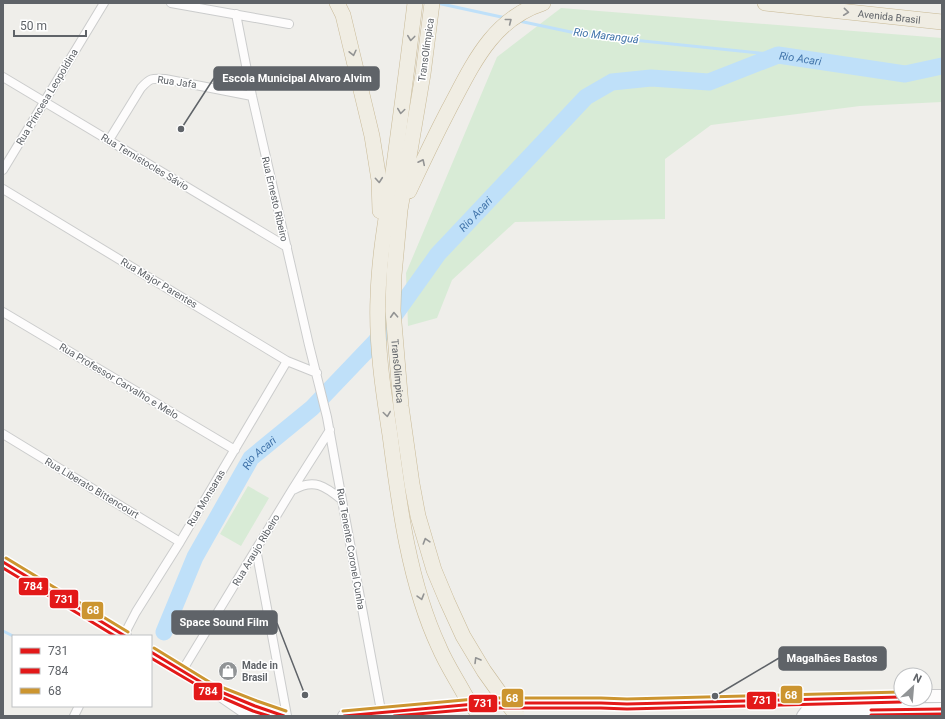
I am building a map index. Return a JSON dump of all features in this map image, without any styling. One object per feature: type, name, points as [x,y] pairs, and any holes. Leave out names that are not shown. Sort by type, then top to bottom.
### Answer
[{"type":"highway","name":"TransOlímpica","points":[[415,3],[380,267],[378,323],[381,376],[396,482],[404,530],[414,575],[425,612],[438,646],[466,697],[480,716]]},
{"type":"highway","name":"TransOlímpica","points":[[432,3],[423,74],[400,210],[396,243],[394,311],[401,406],[418,516],[434,570],[463,636],[484,671],[517,716]]},
{"type":"highway","name":"Avenida Brasil","points":[[765,3],[942,22]]},
{"type":"highway","points":[[400,210],[421,165],[477,57],[500,28],[521,12],[538,4]]},
{"type":"highway","points":[[340,9],[372,136],[379,180],[381,226],[380,267]]},
{"type":"street","name":"Rua Princesa Leopoldina","points":[[3,170],[104,3]]},
{"type":"street","points":[[171,3],[289,24]]},
{"type":"street","name":"Rua Ernesto Ribeiro","points":[[236,14],[252,96],[309,345],[319,382]]},
{"type":"street","name":"Rua Temistocles Sávio","points":[[3,77],[287,248]]},
{"type":"street","name":"Rua Jafa","points":[[109,140],[141,88],[147,81],[154,78],[252,96]]},
{"type":"street","name":"Rua Major Parentes","points":[[3,189],[287,361],[317,373]]},
{"type":"street","name":"Rua Professor Carvalho e Melo","points":[[3,312],[235,450]]},
{"type":"street","name":"Rua Monsaras","points":[[125,635],[136,612],[180,542],[287,361]]},
{"type":"street","name":"Rua Tenente Coronel Cunha","points":[[319,382],[328,417],[378,715]]},
{"type":"street","name":"Rua Araujo Ribeiro","points":[[182,671],[330,430]]},
{"type":"street","name":"Rua Liberato Bittencourt","points":[[3,434],[180,542]]},
{"type":"street","points":[[292,490],[307,484],[319,485],[330,490],[342,500]]},
{"type":"street","points":[[209,687],[255,706],[286,716],[256,549]]},
{"type":"street","points":[[3,562],[123,635]]},
{"type":"street","points":[[152,653],[209,687],[251,716]]},
{"type":"street","points":[[344,716],[378,715],[486,703],[601,703],[627,710],[893,697]]},
{"type":"street","points":[[74,716],[78,707]]},
{"type":"street","points":[[802,716],[806,712],[810,711],[942,709]]},
{"type":"green space","points":[[561,8],[942,38],[942,102],[860,106],[711,125],[665,159],[665,219],[515,222],[452,280],[437,318],[408,326],[406,273],[497,57]]},
{"type":"green space","points":[[248,486],[269,498],[241,546],[220,534]]},
{"type":"waterway","name":"Rio Maranguá","points":[[437,3],[506,18]]},
{"type":"waterway","name":"Rio Maranguá","points":[[519,21],[585,35],[778,55]]},
{"type":"waterway","name":"Rio Acari","points":[[164,632],[195,557],[251,458],[312,408],[376,341],[438,254],[586,97],[612,82],[651,78],[709,82],[778,55],[905,74],[942,66]]},
{"type":"waterway","points":[[3,631],[12,636]]},
{"type":"transit line","name":"68","points":[[6,558],[128,632]]},
{"type":"transit line","name":"731","points":[[3,562],[123,635]]},
{"type":"transit line","name":"784","points":[[3,568],[113,635]]},
{"type":"transit line","name":"68","points":[[154,648],[211,683],[286,711]]},
{"type":"transit line","name":"731","points":[[152,653],[209,687],[284,716]]},
{"type":"transit line","name":"784","points":[[152,659],[207,691],[253,711],[269,716]]},
{"type":"transit line","name":"68","points":[[343,711],[486,698],[627,699],[893,692]]},
{"type":"transit line","name":"731","points":[[344,716],[486,703],[627,704],[893,697]]},
{"type":"transit line","name":"784","points":[[394,716],[486,708],[627,709],[893,702]]},
{"type":"transit line","name":"731","points":[[871,710],[942,709]]},
{"type":"transit line","name":"784","points":[[871,715],[942,714]]},
{"type":"place","name":"Escola Municipal Alvaro Alvim","points":[[181,129]]},
{"type":"place","name":"Made in Brasil","points":[[228,671]]},
{"type":"place","name":"Space Sound Film","points":[[305,695]]},
{"type":"place","name":"Magalhães Bastos","points":[[715,696]]}]
